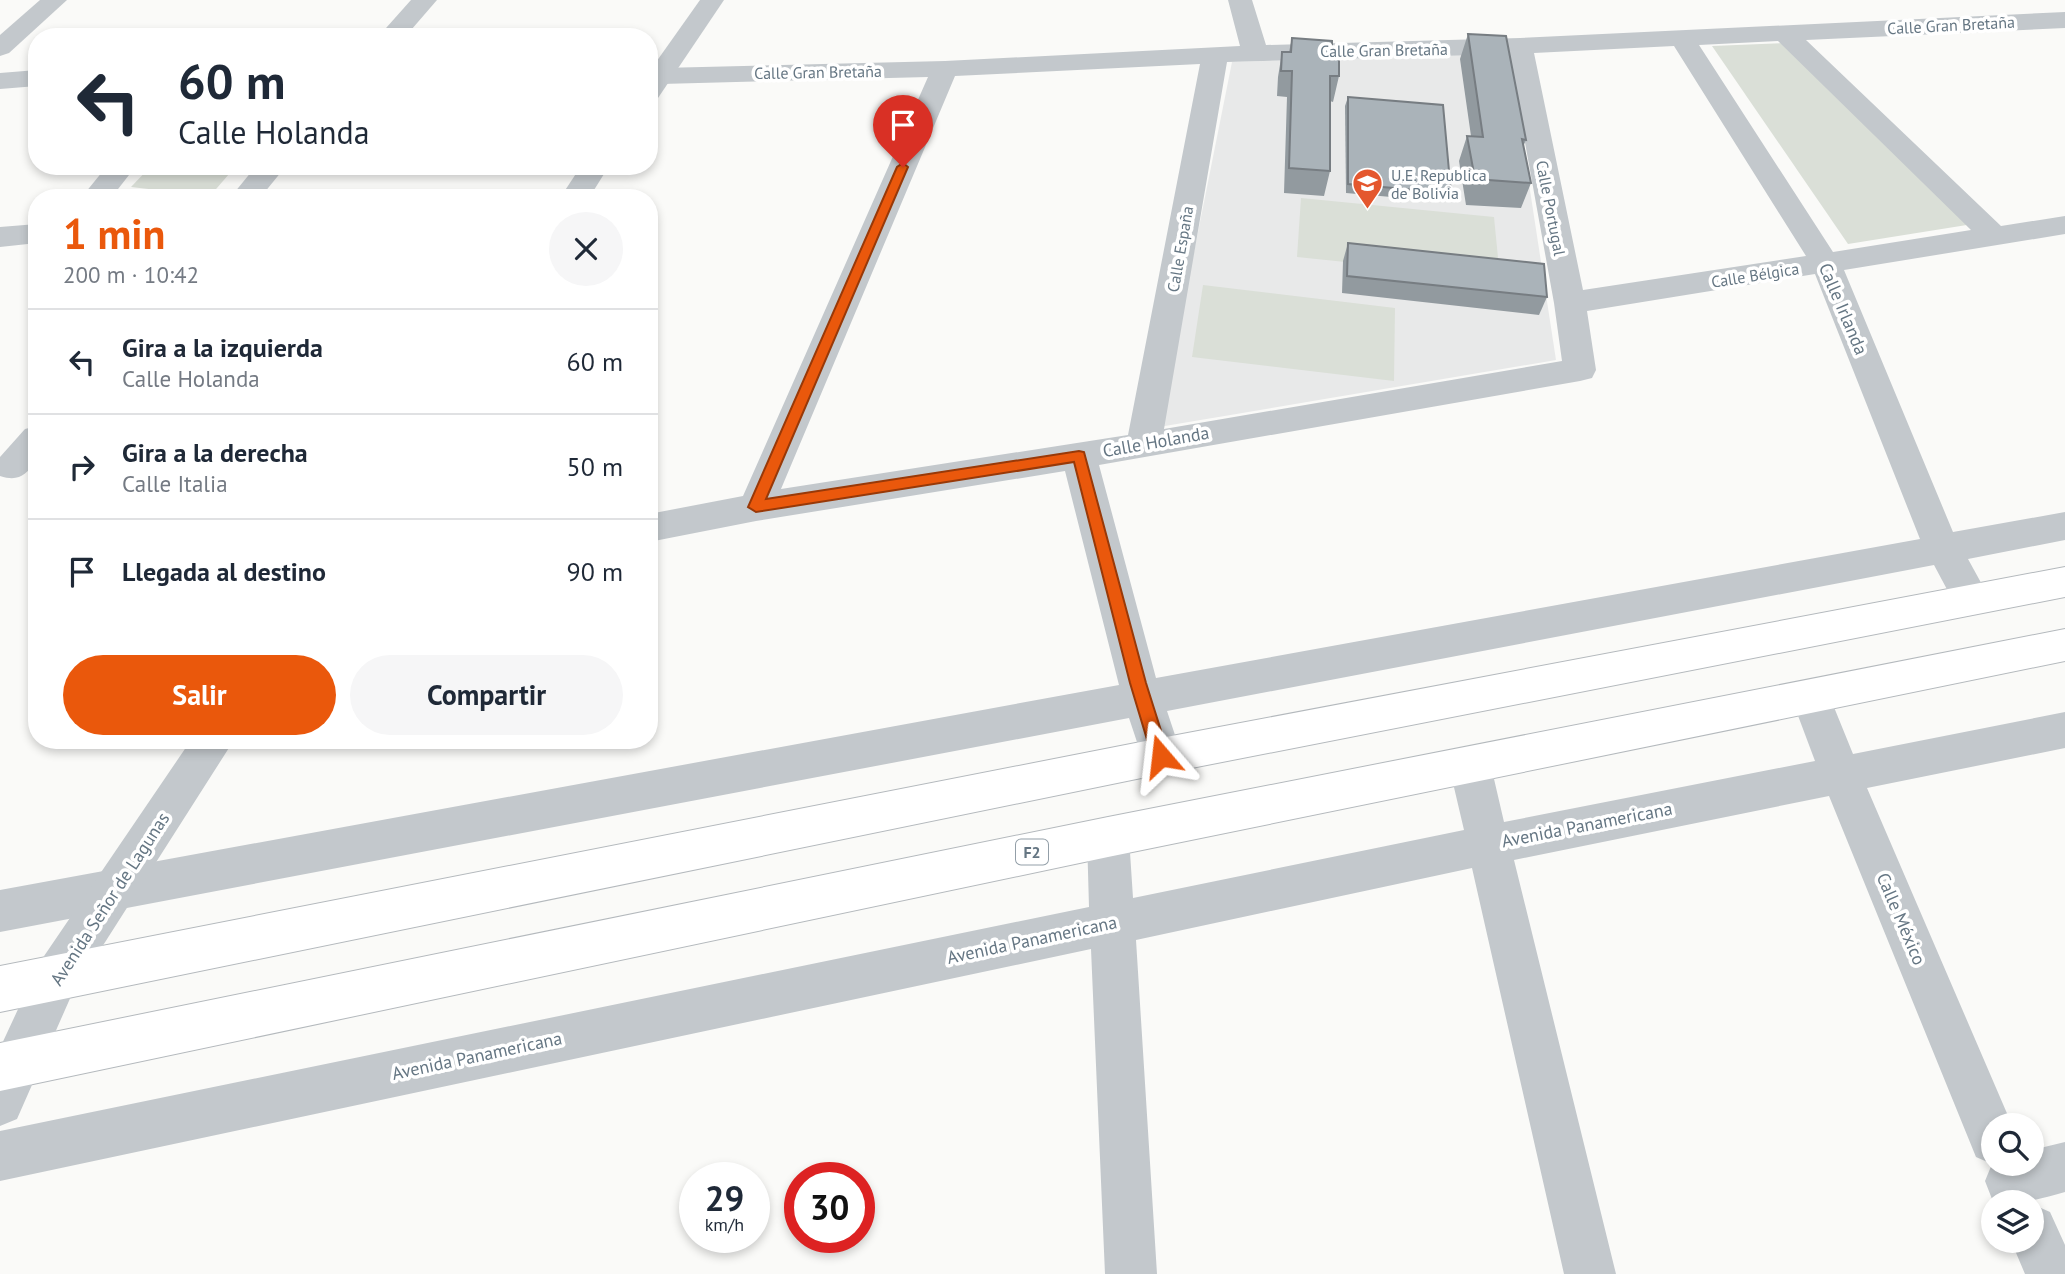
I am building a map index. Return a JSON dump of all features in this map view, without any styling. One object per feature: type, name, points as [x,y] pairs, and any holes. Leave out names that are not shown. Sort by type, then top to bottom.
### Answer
[{"type":"highway","points":[[0,989],[1161,756],[2065,582]]},
{"type":"highway","name":"F2","points":[[6,1077],[1108,836],[1471,766],[2065,645]]},
{"type":"street","points":[[0,48],[55,0]]},
{"type":"street","points":[[399,28],[425,0]]},
{"type":"street","points":[[658,80],[712,0]]},
{"type":"street","points":[[1240,0],[1255,53]]},
{"type":"street","name":"Calle Gran Bretaña","points":[[658,84],[1255,53],[1520,46],[1784,33],[1886,18],[2065,20]]},
{"type":"street","points":[[0,23],[30,20]]},
{"type":"street","points":[[1784,33],[1994,236]]},
{"type":"street","name":"Calle Irlanda","points":[[1682,38],[1826,264],[1943,548],[1970,599]]},
{"type":"street","name":"Calle Portugal","points":[[1520,46],[1570,303],[1580,370]]},
{"type":"street","name":"Calle España","points":[[1144,443],[1215,55]]},
{"type":"street","points":[[756,507],[945,69]]},
{"type":"street","points":[[0,81],[28,79]]},
{"type":"street","points":[[103,189],[114,175]]},
{"type":"street","points":[[252,189],[264,175]]},
{"type":"street","name":"Calle Bélgica","points":[[1570,303],[2065,225]]},
{"type":"street","points":[[0,237],[28,234]]},
{"type":"street","name":"Calle Holanda","points":[[658,526],[756,507],[1079,456],[1580,370]]},
{"type":"street","points":[[16,466],[28,450]]},
{"type":"street","points":[[1079,456],[1161,756]]},
{"type":"street","points":[[0,911],[2065,526]]},
{"type":"street","name":"Calle México","points":[[1811,697],[1982,1113]]},
{"type":"street","name":"Avenida Panamericana","points":[[0,1156],[1487,845],[2065,730]]},
{"type":"street","name":"Avenida Señor de Lagunas","points":[[6,1077],[56,978],[208,749]]},
{"type":"street","points":[[1471,766],[1487,845],[1590,1274]]},
{"type":"street","points":[[1108,836],[1131,1274]]},
{"type":"street","points":[[2044,1169],[2065,1167]]},
{"type":"street","points":[[2042,1253],[2051,1274]]},
{"type":"shaded area","points":[[1786,43],[1973,224],[1848,244],[1712,46]]},
{"type":"shaded area","name":"U.E. Republica de Bolivia","points":[[1509,53],[1556,360],[1159,427],[1232,62]]},
{"type":"shaded area","points":[[142,175],[228,175],[216,189],[131,187]]},
{"type":"shaded area","points":[[1301,198],[1494,217],[1500,278],[1297,257]]},
{"type":"shaded area","points":[[1203,285],[1395,308],[1394,381],[1192,357]]},
{"type":"building","points":[[1468,34],[1506,36],[1526,140],[1522,139],[1531,183],[1475,179],[1467,136],[1483,137]]},
{"type":"building","points":[[1292,38],[1332,41],[1332,56],[1339,56],[1339,76],[1330,76],[1330,171],[1289,168],[1292,71],[1281,71],[1282,52],[1291,52]]},
{"type":"building","points":[[1348,97],[1443,105],[1451,193],[1348,184]]},
{"type":"building","points":[[1348,243],[1544,264],[1547,297],[1347,276]]},
{"type":"place","name":"U.E. Republica de Bolivia","points":[[1368,211]]},
{"type":"route","points":[[903,167],[756,507],[1079,456],[1138,683],[1161,756]]}]
